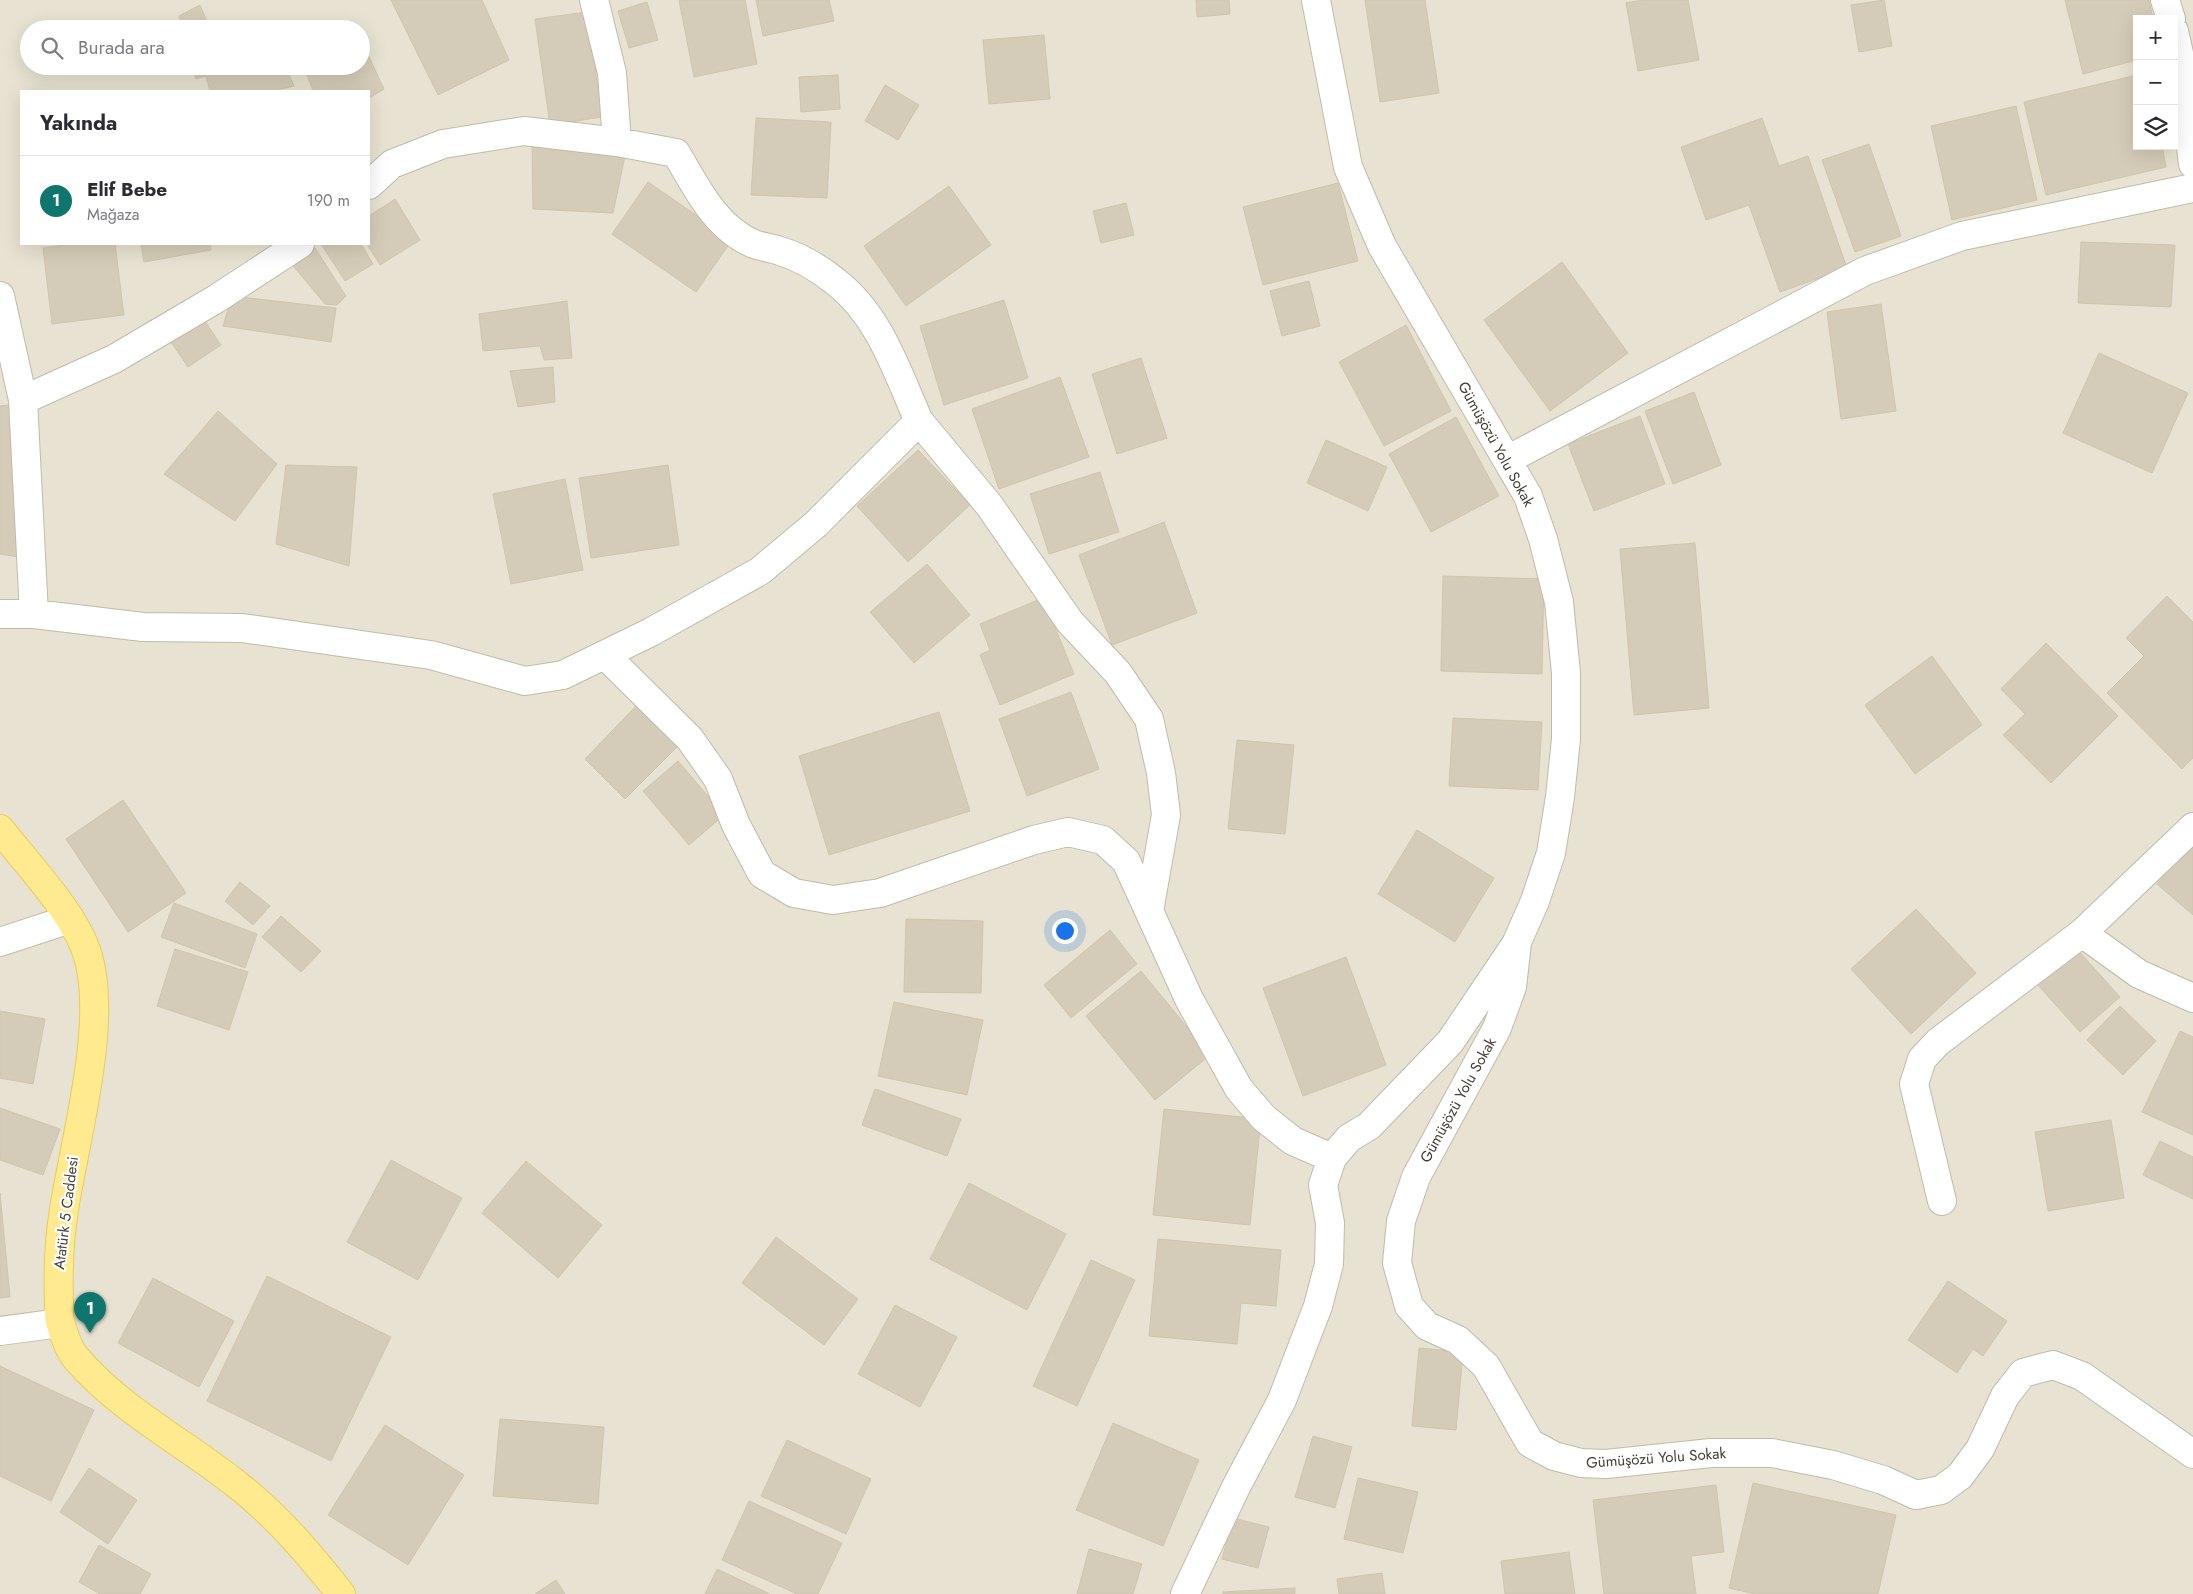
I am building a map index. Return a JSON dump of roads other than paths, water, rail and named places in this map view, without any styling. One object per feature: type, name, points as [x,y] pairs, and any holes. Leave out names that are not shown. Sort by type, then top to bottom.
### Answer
[{"type":"main road","name":"Atatürk 5 Caddesi","points":[[0,829],[70,919],[83,943],[91,965],[93,1007],[90,1062],[60,1234],[58,1278],[60,1323],[74,1357],[111,1392],[238,1485],[270,1513],[304,1548],[341,1594]]},
{"type":"street","points":[[594,0],[612,73],[617,142]]},
{"type":"street","name":"Gümüşözü Yolu Sokak","points":[[1316,0],[1348,167],[1382,246],[1528,496],[1543,539],[1559,602],[1566,673],[1566,739],[1560,797],[1551,853],[1535,901],[1517,942],[1512,987],[1498,1028],[1416,1177],[1401,1221],[1397,1263],[1409,1306],[1427,1326],[1458,1340],[1486,1366],[1530,1443],[1554,1456],[1581,1463],[1606,1464],[1711,1453],[1772,1453],[1834,1465],[1883,1480],[1916,1495],[1941,1490],[1960,1476],[1980,1449],[2005,1396],[2023,1373],[2053,1365],[2082,1376],[2193,1454]]},
{"type":"street","points":[[2165,0],[2170,15]]},
{"type":"street","points":[[2178,49],[2193,164]]},
{"type":"street","points":[[370,184],[392,164],[443,144],[524,131],[617,142],[676,153],[712,211],[735,233],[754,244],[781,251],[812,265],[837,282],[866,312],[883,340],[919,421],[989,505],[1070,622],[1118,674],[1150,719],[1161,774],[1166,815],[1149,911]]},
{"type":"street","points":[[1507,460],[1865,271],[1962,236],[2193,188]]},
{"type":"street","points":[[23,400],[114,358],[216,299],[298,245]]},
{"type":"street","points":[[0,296],[23,400],[34,614]]},
{"type":"street","points":[[0,614],[34,614],[143,627],[251,629],[431,655],[525,680],[563,675],[703,605],[760,571],[816,524],[919,421]]},
{"type":"street","points":[[605,655],[690,739],[718,779],[736,825],[762,874],[794,893],[834,900],[880,893],[1034,840],[1068,832],[1103,840],[1126,861],[1188,999],[1238,1089],[1264,1118],[1293,1141],[1332,1158]]},
{"type":"street","points":[[1942,1201],[1914,1084],[1922,1059],[1938,1042],[2082,933],[2193,827]]},
{"type":"street","points":[[0,942],[70,919]]},
{"type":"street","points":[[2082,933],[2139,974],[2193,998]]},
{"type":"street","points":[[1185,1594],[1236,1487],[1282,1400],[1318,1306],[1329,1264],[1330,1223],[1324,1185],[1332,1158],[1349,1138],[1369,1126],[1450,1042],[1517,942]]},
{"type":"street","points":[[0,1331],[60,1323]]},
{"type":"place","name":"Elif Bebe","points":[[90,1333]]}]
